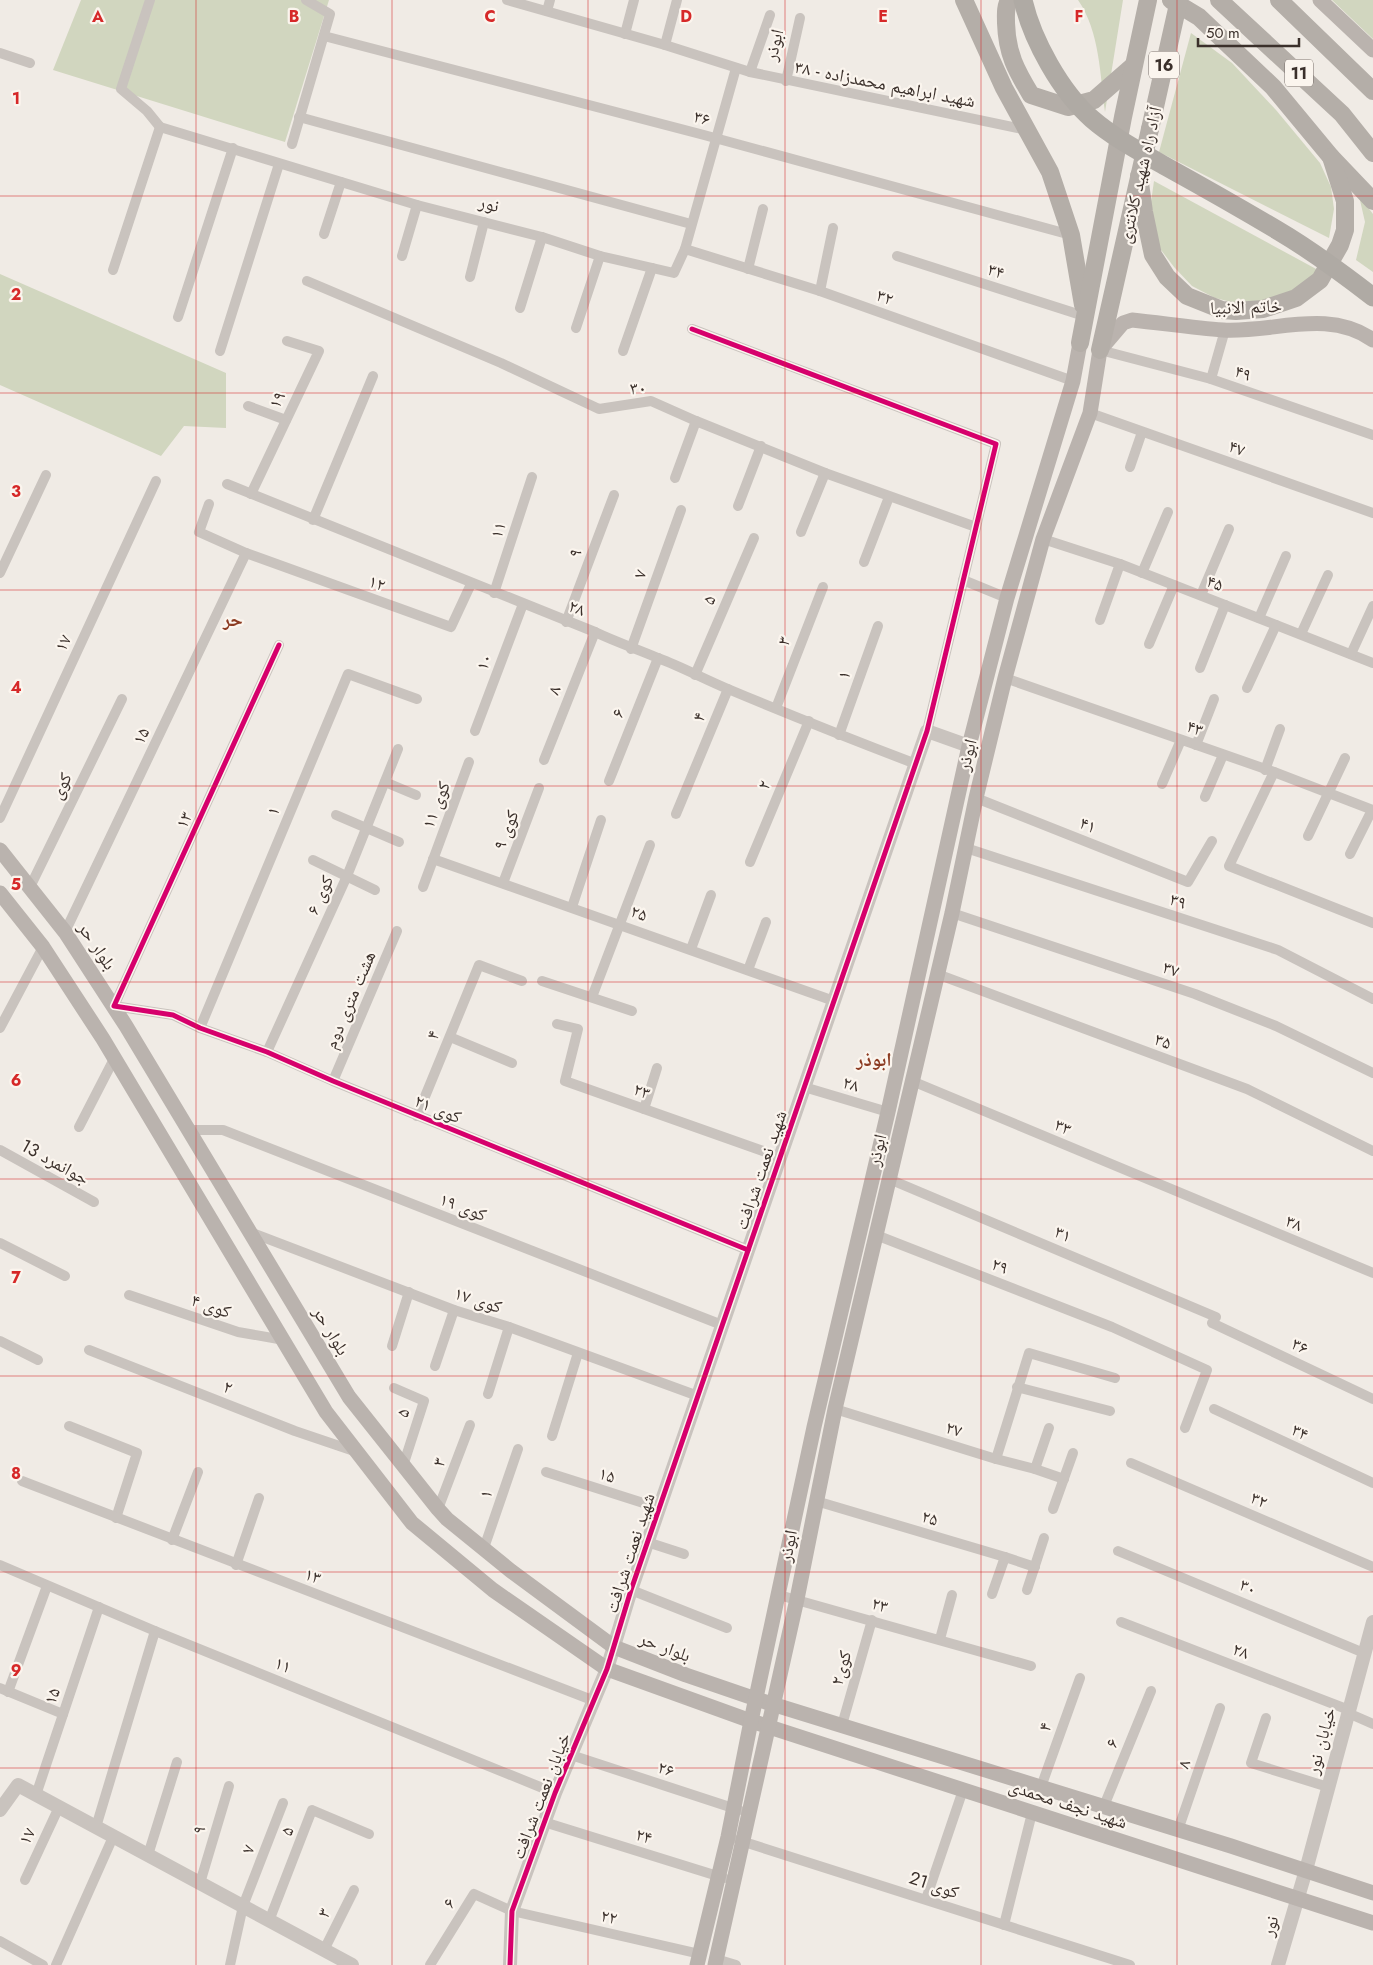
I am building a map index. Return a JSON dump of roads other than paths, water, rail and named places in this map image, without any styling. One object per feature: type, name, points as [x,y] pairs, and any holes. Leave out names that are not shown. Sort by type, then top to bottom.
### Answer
[{"type":"highway","points":[[964,0],[1004,88],[1050,172],[1071,235],[1084,316],[1080,343]]},
{"type":"highway","points":[[1010,0],[1006,7],[1006,42],[1016,69],[1031,95],[1068,107],[1094,100],[1133,66]]},
{"type":"highway","points":[[1023,0],[1042,49],[1063,88],[1092,119],[1124,143],[1287,236],[1329,263],[1373,297]]},
{"type":"highway","name":"آزاد راه شهید کلانتری","points":[[1084,316],[1133,66],[1148,0]]},
{"type":"highway","points":[[1171,0],[1198,17],[1274,87],[1331,157],[1373,201]]},
{"type":"highway","name":"آزاد راه شهید کلانتری","points":[[1100,350],[1179,0]]},
{"type":"highway","name":"11","points":[[1219,0],[1342,114],[1373,153]]},
{"type":"highway","name":"11","points":[[1278,0],[1373,91]]},
{"type":"highway","points":[[1139,176],[1153,255],[1167,277],[1187,296],[1222,310],[1263,309],[1296,298],[1320,280],[1340,245],[1345,230],[1345,201],[1331,157]]},
{"type":"main road","points":[[1320,0],[1373,50]]},
{"type":"main road","name":"خاتم الانبیا","points":[[1100,350],[1124,323],[1132,320],[1225,330],[1314,323],[1345,326],[1373,340]]},
{"type":"main road","name":"ابوذر","points":[[751,1721],[814,1427],[888,1112],[969,746],[1008,598],[1074,381],[1080,343]]},
{"type":"main road","name":"ابوذر","points":[[716,1962],[797,1599],[830,1431],[952,913],[976,798],[1005,678],[1043,539],[1090,413],[1100,350]]},
{"type":"main road","name":"بلوار حر","points":[[0,850],[65,932],[114,1006],[349,1397],[438,1510],[511,1571],[614,1647],[686,1675],[756,1699]]},
{"type":"main road","points":[[0,893],[43,947],[114,1058],[326,1412],[412,1523],[493,1590],[607,1669],[751,1721],[728,1837],[698,1960]]},
{"type":"main road","points":[[326,1412],[349,1397]]},
{"type":"main road","points":[[814,1427],[830,1431]]},
{"type":"main road","name":"شهید نجف محمدی","points":[[756,1699],[1104,1806],[1373,1893]]},
{"type":"main road","name":"شهید نجف محمدی","points":[[751,1721],[1373,1924]]},
{"type":"main road","points":[[1032,1813],[1041,1787]]},
{"type":"street","points":[[113,270],[160,127],[147,111],[121,89],[150,0]]},
{"type":"street","points":[[292,144],[330,14],[306,0]]},
{"type":"street","name":"شهید ابراهیم محمدزاده - ۳۸","points":[[507,0],[665,45],[750,72],[1027,130]]},
{"type":"street","points":[[547,11],[550,0]]},
{"type":"street","points":[[625,34],[634,0]]},
{"type":"street","points":[[665,45],[678,0]]},
{"type":"street","points":[[750,72],[770,15]]},
{"type":"street","name":"ابوذر","points":[[786,81],[800,18]]},
{"type":"street","name":"۳۶","points":[[324,36],[716,138],[1071,235]]},
{"type":"street","points":[[0,53],[30,63]]},
{"type":"street","name":"نور","points":[[160,127],[417,205],[542,237],[600,256],[674,273],[685,249],[736,68]]},
{"type":"street","points":[[299,117],[691,224]]},
{"type":"street","points":[[178,317],[233,148]]},
{"type":"street","points":[[220,351],[280,164]]},
{"type":"street","points":[[324,234],[341,182]]},
{"type":"street","points":[[402,256],[417,205]]},
{"type":"street","points":[[748,269],[763,210]]},
{"type":"street","points":[[470,277],[484,222]]},
{"type":"street","points":[[820,292],[833,228]]},
{"type":"street","points":[[520,308],[542,237]]},
{"type":"street","name":"۳۲","points":[[685,249],[820,292],[1074,381]]},
{"type":"street","points":[[576,328],[600,256]]},
{"type":"street","name":"۳۴","points":[[897,256],[1084,316]]},
{"type":"street","points":[[623,351],[652,268]]},
{"type":"street","name":"۳۰","points":[[307,281],[501,362],[599,409],[650,401],[825,473],[976,527]]},
{"type":"street","points":[[692,329],[996,444],[927,731],[969,746]]},
{"type":"street","points":[[1211,379],[1225,330]]},
{"type":"street","name":"۱۹","points":[[251,494],[318,351],[287,341]]},
{"type":"street","name":"۴۹","points":[[1100,350],[1211,379],[1373,435]]},
{"type":"street","points":[[313,520],[374,376]]},
{"type":"street","points":[[248,406],[286,420]]},
{"type":"street","name":"۴۷","points":[[1090,413],[1373,513]]},
{"type":"street","points":[[676,478],[696,421]]},
{"type":"street","points":[[1130,468],[1142,432]]},
{"type":"street","points":[[738,506],[762,446]]},
{"type":"street","points":[[801,532],[825,473]]},
{"type":"street","points":[[0,574],[46,475]]},
{"type":"street","name":"۱۱","points":[[494,593],[532,477]]},
{"type":"street","name":"۱۷","points":[[0,818],[156,481]]},
{"type":"street","name":"۲۸","points":[[227,484],[471,584],[595,632],[728,689],[809,720],[840,735],[916,764]]},
{"type":"street","name":"۹","points":[[566,622],[614,495]]},
{"type":"street","points":[[864,562],[889,497]]},
{"type":"street","points":[[209,504],[199,532],[246,553]]},
{"type":"street","name":"۷","points":[[631,649],[681,510]]},
{"type":"street","points":[[1142,573],[1168,512]]},
{"type":"street","points":[[1201,595],[1229,529]]},
{"type":"street","name":"۵","points":[[695,675],[754,538]]},
{"type":"street","name":"۴۵","points":[[1043,539],[1120,564],[1373,663]]},
{"type":"street","name":"۱۲","points":[[246,553],[451,628],[471,584]]},
{"type":"street","name":"۱۵","points":[[65,932],[246,553]]},
{"type":"street","points":[[1259,618],[1286,556]]},
{"type":"street","points":[[1100,620],[1120,564]]},
{"type":"street","points":[[1301,634],[1328,575]]},
{"type":"street","points":[[963,580],[1008,598]]},
{"type":"street","points":[[1149,644],[1174,585]]},
{"type":"street","name":"۳","points":[[776,708],[823,587]]},
{"type":"street","name":"۱۰","points":[[475,731],[523,604]]},
{"type":"street","points":[[1200,668],[1225,605]]},
{"type":"street","points":[[1351,654],[1373,606]]},
{"type":"street","points":[[1247,688],[1276,625]]},
{"type":"street","name":"۱","points":[[840,735],[878,626]]},
{"type":"street","name":"۸","points":[[544,760],[595,632]]},
{"type":"street","name":"۱۳","points":[[114,1006],[279,645]]},
{"type":"street","name":"۶","points":[[609,781],[658,658]]},
{"type":"street","name":"۱","points":[[200,1028],[348,674],[417,699]]},
{"type":"street","name":"۴۳","points":[[1005,678],[1269,771],[1373,810]]},
{"type":"street","name":"۴","points":[[676,814],[728,689]]},
{"type":"street","name":"کوی","points":[[30,887],[122,699]]},
{"type":"street","points":[[1196,745],[1214,699]]},
{"type":"street","name":"۲","points":[[750,862],[809,720]]},
{"type":"street","points":[[1280,729],[1269,771],[1229,866],[1373,922]]},
{"type":"street","name":"شهید نعمت شرافت","points":[[607,1669],[647,1542],[927,731]]},
{"type":"street","points":[[1162,784],[1180,740]]},
{"type":"street","name":"کوی ۶","points":[[267,1052],[347,876],[398,749]]},
{"type":"street","points":[[1205,797],[1223,755]]},
{"type":"street","points":[[1308,836],[1345,758]]},
{"type":"street","name":"کوی ۱۱","points":[[422,887],[470,762]]},
{"type":"street","points":[[385,782],[416,795]]},
{"type":"street","name":"کوی ۹","points":[[503,882],[539,788]]},
{"type":"street","name":"۴۱","points":[[976,798],[1188,882],[1212,841]]},
{"type":"street","points":[[1350,854],[1373,810]]},
{"type":"street","points":[[336,815],[399,842]]},
{"type":"street","points":[[572,906],[602,820]]},
{"type":"street","points":[[592,997],[650,845]]},
{"type":"street","name":"۳۹","points":[[966,848],[1278,950],[1373,999]]},
{"type":"street","name":"۲۵","points":[[433,859],[572,906],[834,1001]]},
{"type":"street","points":[[313,860],[375,890]]},
{"type":"street","points":[[691,949],[711,895]]},
{"type":"street","name":"۳۷","points":[[952,913],[1195,994],[1276,1026],[1373,1072]]},
{"type":"street","points":[[748,970],[766,922]]},
{"type":"street","name":"هشت متری دوم","points":[[333,1081],[397,930]]},
{"type":"street","points":[[0,1028],[43,947]]},
{"type":"street","name":"۴","points":[[417,1116],[478,966],[522,981]]},
{"type":"street","name":"۳۵","points":[[937,974],[1246,1089],[1373,1151]]},
{"type":"street","points":[[542,980],[632,1011]]},
{"type":"street","name":"کوی ۲۱","points":[[114,1006],[173,1016],[200,1028],[267,1052],[417,1116],[748,1250]]},
{"type":"street","name":"۲۳","points":[[557,1024],[578,1029],[565,1081],[780,1157]]},
{"type":"street","points":[[450,1038],[512,1062]]},
{"type":"street","points":[[79,1127],[114,1058]]},
{"type":"street","points":[[644,1109],[657,1068]]},
{"type":"street","name":"۳۳","points":[[912,1081],[1202,1203]]},
{"type":"street","name":"۲۸","points":[[804,1086],[888,1112]]},
{"type":"street","name":"کوی ۱۹","points":[[189,1130],[222,1130],[722,1326]]},
{"type":"street","name":"جوانمرد 13","points":[[0,1150],[94,1202]]},
{"type":"street","name":"۳۱","points":[[889,1179],[1216,1317],[1212,1323]]},
{"type":"street","name":"۳۸","points":[[1202,1203],[1373,1273]]},
{"type":"street","name":"کوی ۱۷","points":[[250,1232],[454,1310],[509,1327],[698,1396]]},
{"type":"street","name":"۲۹","points":[[876,1235],[1112,1327],[1207,1370],[1185,1428]]},
{"type":"street","points":[[0,1244],[65,1276]]},
{"type":"street","points":[[392,1346],[409,1292]]},
{"type":"street","name":"کوی ۴","points":[[129,1295],[238,1332],[284,1340]]},
{"type":"street","points":[[435,1366],[454,1310]]},
{"type":"street","name":"۳۶","points":[[1212,1323],[1373,1399]]},
{"type":"street","points":[[488,1394],[509,1327]]},
{"type":"street","points":[[0,1341],[38,1360]]},
{"type":"street","name":"۲","points":[[89,1350],[295,1431],[357,1452]]},
{"type":"street","points":[[552,1436],[578,1353]]},
{"type":"street","points":[[996,1459],[1029,1353],[1115,1378]]},
{"type":"street","points":[[1017,1387],[1110,1411]]},
{"type":"street","name":"۵","points":[[394,1388],[424,1400],[403,1466]]},
{"type":"street","name":"۲۷","points":[[835,1409],[996,1459],[1035,1469],[1064,1480]]},
{"type":"street","name":"۳۴","points":[[1214,1409],[1373,1483]]},
{"type":"street","points":[[70,1426],[137,1453],[116,1518]]},
{"type":"street","name":"۳","points":[[438,1510],[470,1426]]},
{"type":"street","points":[[1035,1469],[1049,1428]]},
{"type":"street","name":"۱","points":[[484,1548],[518,1449]]},
{"type":"street","points":[[1053,1509],[1073,1453]]},
{"type":"street","name":"۳۲","points":[[1132,1463],[1373,1567]]},
{"type":"street","points":[[172,1540],[198,1472]]},
{"type":"street","name":"۱۵","points":[[546,1472],[659,1508]]},
{"type":"street","name":"۱۳","points":[[22,1482],[592,1700]]},
{"type":"street","points":[[236,1565],[259,1498]]},
{"type":"street","name":"۲۵","points":[[816,1501],[1035,1567]]},
{"type":"street","points":[[1027,1590],[1044,1538]]},
{"type":"street","points":[[647,1542],[684,1554]]},
{"type":"street","name":"۳۰","points":[[1118,1551],[1364,1653]]},
{"type":"street","points":[[992,1594],[1005,1557]]},
{"type":"street","name":"۱۱","points":[[0,1565],[99,1608],[554,1794]]},
{"type":"street","points":[[47,1586],[4,1690],[63,1714]]},
{"type":"street","points":[[631,1590],[727,1628]]},
{"type":"street","name":"۲۳","points":[[779,1595],[1031,1666]]},
{"type":"street","points":[[940,1639],[952,1595]]},
{"type":"street","name":"۱۵","points":[[36,1795],[99,1608]]},
{"type":"street","name":"کوی۲","points":[[842,1725],[872,1620]]},
{"type":"street","name":"۲۸","points":[[1121,1622],[1348,1712]]},
{"type":"street","name":"خیابان نور","points":[[1298,1898],[1373,1622]]},
{"type":"street","points":[[96,1827],[155,1631]]},
{"type":"street","name":"خیابان نعمت شرافت","points":[[510,1965],[512,1911],[554,1794],[592,1700],[607,1669]]},
{"type":"street","name":"۴","points":[[1041,1787],[1080,1678]]},
{"type":"street","name":"۶","points":[[1104,1806],[1150,1691]]},
{"type":"street","name":"۸","points":[[1178,1830],[1220,1708]]},
{"type":"street","points":[[1348,1712],[1373,1724]]},
{"type":"street","points":[[1266,1718],[1251,1763],[1328,1787]]},
{"type":"street","name":"۲۶","points":[[571,1755],[750,1814]]},
{"type":"street","points":[[148,1855],[176,1762]]},
{"type":"street","points":[[0,1810],[18,1785],[352,1965]]},
{"type":"street","name":"۹","points":[[200,1883],[229,1786]]},
{"type":"street","points":[[926,1899],[963,1790]]},
{"type":"street","name":"۷","points":[[230,1965],[243,1906],[283,1803]]},
{"type":"street","name":"۱۷","points":[[24,1880],[59,1807]]},
{"type":"street","name":"۵","points":[[270,1921],[312,1810],[369,1834]]},
{"type":"street","points":[[1004,1925],[1032,1813]]},
{"type":"street","name":"۲۴","points":[[544,1822],[734,1881]]},
{"type":"street","points":[[56,1965],[113,1836]]},
{"type":"street","name":"کوی 21","points":[[728,1837],[1130,1965]]},
{"type":"street","name":"۳","points":[[324,1950],[354,1890]]},
{"type":"street","name":"۶","points":[[430,1965],[474,1894],[512,1911]]},
{"type":"street","name":"نور","points":[[1278,1965],[1298,1898]]},
{"type":"street","name":"۲۲","points":[[512,1911],[698,1960]]},
{"type":"street","points":[[0,1941],[43,1965]]},
{"type":"street","points":[[716,1962],[736,1965]]},
{"type":"district","name":"حر","points":[[233,619]]},
{"type":"district","name":"ابوذر","points":[[874,1059]]}]
